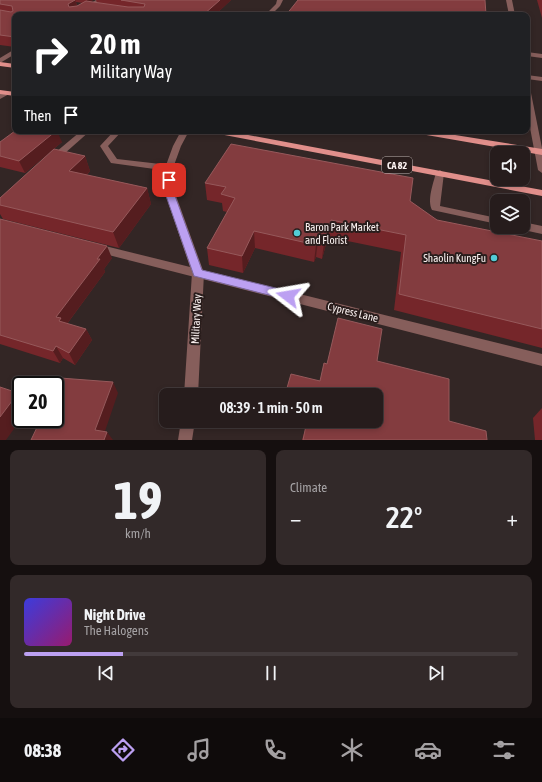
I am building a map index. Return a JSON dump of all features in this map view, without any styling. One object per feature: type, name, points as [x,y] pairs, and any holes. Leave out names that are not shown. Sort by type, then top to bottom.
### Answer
[{"type":"main road","points":[[0,62],[12,65]]},
{"type":"main road","name":"CA 82","points":[[230,134],[542,193]]},
{"type":"main road","points":[[450,134],[540,152]]},
{"type":"street","points":[[80,12],[100,0]]},
{"type":"street","points":[[271,12],[278,5],[280,0]]},
{"type":"street","points":[[509,0],[511,12]]},
{"type":"street","points":[[75,6],[97,9]]},
{"type":"street","points":[[0,62],[12,52]]},
{"type":"street","points":[[530,54],[542,56]]},
{"type":"street","points":[[530,77],[542,78]]},
{"type":"street","points":[[0,97],[3,92]]},
{"type":"street","points":[[530,107],[540,152],[542,170]]},
{"type":"street","points":[[44,167],[82,134]]},
{"type":"street","points":[[115,134],[104,146],[114,161],[169,168]]},
{"type":"street","name":"Military Way","points":[[183,134],[177,146],[169,168],[170,193],[198,273],[191,388]]},
{"type":"street","points":[[440,173],[435,208],[490,220]]},
{"type":"street","points":[[530,227],[542,230]]},
{"type":"street","name":"Cypress Lane","points":[[84,245],[542,360]]},
{"type":"street","points":[[185,440],[187,428]]},
{"type":"building","points":[[0,0],[75,0],[68,4],[69,7],[77,6],[86,1],[128,7],[144,7],[145,4],[121,0],[220,0],[206,12],[12,12],[12,37],[0,35],[0,10],[13,11],[12,6],[0,4]]},
{"type":"building","points":[[298,0],[485,0],[486,12],[288,12]]},
{"type":"building","points":[[12,133],[52,134],[19,161],[0,156],[0,142]]},
{"type":"building","points":[[231,144],[413,178],[410,201],[437,220],[490,231],[490,234],[507,234],[542,241],[542,329],[399,294],[406,235],[331,220],[324,242],[318,240],[316,245],[254,231],[242,256],[207,248],[235,198],[221,194],[226,187],[205,183]]},
{"type":"building","points":[[54,149],[85,156],[69,171],[147,188],[113,232],[0,205],[0,198]]},
{"type":"building","points":[[0,219],[107,246],[97,259],[100,259],[56,317],[61,318],[59,321],[86,329],[69,353],[56,346],[53,351],[0,335]]},
{"type":"building","points":[[338,318],[382,329],[377,361],[449,379],[449,421],[486,431],[487,440],[303,440],[306,428],[383,428],[383,388],[287,388],[291,374],[320,381],[324,363],[327,364]]},
{"type":"building","points":[[64,378],[113,382],[95,430],[107,432],[104,440],[31,440],[37,428],[64,428]]},
{"type":"building","points":[[0,387],[12,391],[12,401],[0,417]]},
{"type":"place","name":"Baron Park Market and Florist","points":[[297,233]]},
{"type":"place","name":"Shaolin KungFu","points":[[494,258]]},
{"type":"route","points":[[169,180],[170,193],[198,273],[288,296]]}]
